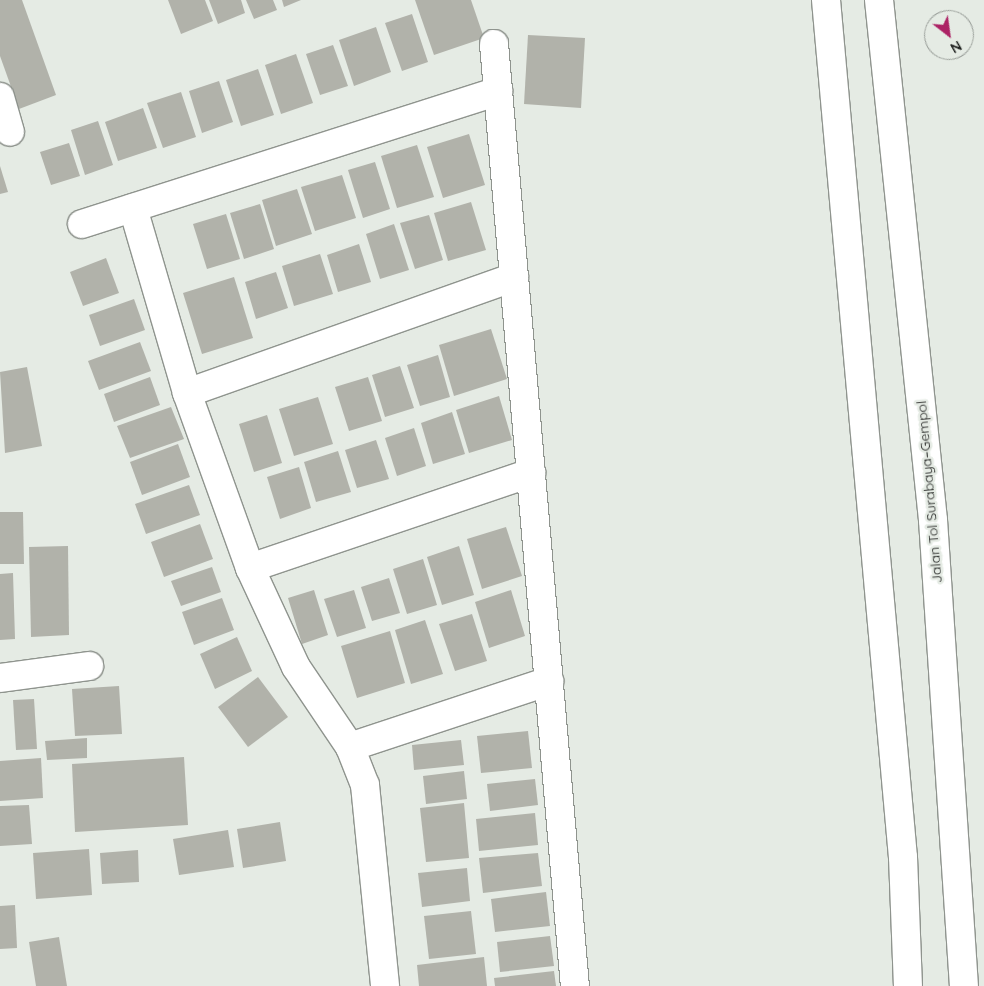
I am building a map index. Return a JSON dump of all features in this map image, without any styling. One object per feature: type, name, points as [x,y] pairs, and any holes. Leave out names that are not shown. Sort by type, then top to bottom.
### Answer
[{"type":"main road","points":[[826,0],[903,857],[908,986]]},
{"type":"main road","name":"Jalan Tol Surabaya–Gempol","points":[[879,0],[933,520],[964,986]]},
{"type":"main road","points":[[494,44],[575,986]]},
{"type":"main road","points":[[82,224],[498,90]]},
{"type":"main road","points":[[0,97],[10,132]]},
{"type":"main road","points":[[134,208],[187,392],[250,568],[296,667],[350,747],[365,785],[385,986]]},
{"type":"main road","points":[[187,392],[514,276]]},
{"type":"main road","points":[[250,568],[531,474]]},
{"type":"main road","points":[[0,678],[89,666]]},
{"type":"main road","points":[[350,747],[549,681]]},
{"type":"building","points":[[0,0],[22,0],[56,95],[19,109],[0,56]]},
{"type":"building","points":[[168,0],[205,0],[213,21],[181,34]]},
{"type":"building","points":[[209,0],[241,0],[245,13],[218,24]]},
{"type":"building","points":[[246,0],[273,0],[277,10],[254,19]]},
{"type":"building","points":[[282,0],[301,0],[284,7]]},
{"type":"building","points":[[415,0],[471,0],[484,38],[434,55]]},
{"type":"building","points":[[412,14],[428,62],[402,71],[385,23]]},
{"type":"building","points":[[376,27],[391,72],[354,86],[339,40]]},
{"type":"building","points":[[528,35],[585,38],[581,108],[524,104]]},
{"type":"building","points":[[333,45],[348,86],[320,95],[306,54]]},
{"type":"building","points":[[296,54],[313,103],[281,114],[265,65]]},
{"type":"building","points":[[258,69],[274,115],[241,126],[226,80]]},
{"type":"building","points":[[219,81],[233,122],[202,133],[189,91]]},
{"type":"building","points":[[181,92],[196,137],[163,148],[147,103]]},
{"type":"building","points":[[143,108],[157,148],[118,161],[105,122]]},
{"type":"building","points":[[98,121],[113,165],[85,175],[71,130]]},
{"type":"building","points":[[469,134],[485,185],[443,198],[427,147]]},
{"type":"building","points":[[69,143],[80,176],[51,185],[40,152]]},
{"type":"building","points":[[417,145],[434,197],[397,208],[381,156]]},
{"type":"building","points":[[375,162],[390,209],[363,218],[348,170]]},
{"type":"building","points":[[0,166],[8,192],[0,194]]},
{"type":"building","points":[[342,175],[356,218],[315,231],[301,187]]},
{"type":"building","points":[[297,189],[312,234],[276,246],[262,200]]},
{"type":"building","points":[[471,202],[486,250],[448,261],[434,213]]},
{"type":"building","points":[[260,204],[274,249],[244,259],[230,213]]},
{"type":"building","points":[[226,214],[240,259],[207,269],[193,224]]},
{"type":"building","points":[[429,215],[443,260],[415,269],[400,223]]},
{"type":"building","points":[[394,224],[409,270],[380,279],[366,234]]},
{"type":"building","points":[[359,244],[371,282],[338,292],[327,255]]},
{"type":"building","points":[[320,254],[333,294],[294,306],[282,266]]},
{"type":"building","points":[[106,258],[119,293],[83,306],[70,272]]},
{"type":"building","points":[[276,272],[288,308],[256,319],[245,282]]},
{"type":"building","points":[[234,277],[253,338],[202,354],[183,293]]},
{"type":"building","points":[[134,299],[145,330],[100,346],[89,315]]},
{"type":"building","points":[[491,329],[507,379],[454,396],[439,345]]},
{"type":"building","points":[[140,342],[151,371],[99,390],[88,361]]},
{"type":"building","points":[[438,355],[450,397],[420,406],[407,365]]},
{"type":"building","points":[[400,366],[414,408],[385,417],[372,375]]},
{"type":"building","points":[[27,367],[42,446],[5,453],[0,372]]},
{"type":"building","points":[[150,377],[160,405],[114,422],[104,394]]},
{"type":"building","points":[[368,377],[382,421],[349,431],[335,387]]},
{"type":"building","points":[[499,396],[512,440],[469,453],[456,410]]},
{"type":"building","points":[[318,397],[333,444],[294,456],[279,409]]},
{"type":"building","points":[[171,407],[184,439],[130,458],[117,426]]},
{"type":"building","points":[[452,412],[465,454],[433,464],[421,423]]},
{"type":"building","points":[[267,415],[282,463],[254,472],[239,424]]},
{"type":"building","points":[[414,428],[426,466],[397,476],[385,438]]},
{"type":"building","points":[[376,440],[389,479],[357,488],[345,450]]},
{"type":"building","points":[[178,444],[190,477],[142,495],[130,462]]},
{"type":"building","points":[[338,451],[351,492],[316,502],[304,462]]},
{"type":"building","points":[[299,467],[311,508],[280,519],[267,477]]},
{"type":"building","points":[[189,485],[200,515],[146,534],[135,504]]},
{"type":"building","points":[[0,512],[23,512],[24,564],[0,564]]},
{"type":"building","points":[[200,524],[213,559],[164,577],[151,542]]},
{"type":"building","points":[[506,527],[522,576],[482,589],[467,539]]},
{"type":"building","points":[[68,546],[69,635],[31,637],[29,547]]},
{"type":"building","points":[[459,546],[474,595],[442,605],[427,557]]},
{"type":"building","points":[[423,559],[437,605],[407,614],[393,569]]},
{"type":"building","points":[[212,567],[221,592],[181,606],[171,581]]},
{"type":"building","points":[[13,573],[15,639],[0,640],[0,574]]},
{"type":"building","points":[[389,578],[400,613],[372,621],[361,587]]},
{"type":"building","points":[[314,590],[328,635],[302,644],[288,598]]},
{"type":"building","points":[[354,590],[366,628],[337,637],[324,599]]},
{"type":"building","points":[[511,590],[525,636],[489,648],[475,602]]},
{"type":"building","points":[[222,598],[234,630],[194,645],[182,612]]},
{"type":"building","points":[[472,614],[487,661],[455,671],[439,624]]},
{"type":"building","points":[[425,620],[443,674],[411,684],[395,630]]},
{"type":"building","points":[[390,631],[405,683],[357,698],[341,646]]},
{"type":"building","points":[[237,637],[252,671],[215,689],[200,654]]},
{"type":"building","points":[[258,677],[288,717],[248,747],[218,707]]},
{"type":"building","points":[[119,686],[122,734],[75,736],[72,689]]},
{"type":"building","points":[[34,699],[37,749],[16,750],[13,700]]},
{"type":"building","points":[[528,731],[532,768],[481,773],[477,736]]},
{"type":"building","points":[[87,738],[87,758],[47,760],[45,741]]},
{"type":"building","points":[[461,740],[464,765],[414,770],[412,745]]},
{"type":"building","points":[[184,757],[188,825],[75,832],[72,764]]},
{"type":"building","points":[[41,758],[43,798],[0,801],[0,761]]},
{"type":"building","points":[[464,771],[467,799],[426,804],[423,776]]},
{"type":"building","points":[[535,779],[538,805],[490,811],[487,784]]},
{"type":"building","points":[[464,803],[469,858],[426,862],[420,808]]},
{"type":"building","points":[[29,805],[32,844],[0,846],[0,806]]},
{"type":"building","points":[[535,813],[538,845],[479,851],[476,819]]},
{"type":"building","points":[[280,822],[286,861],[243,868],[237,829]]},
{"type":"building","points":[[228,830],[234,867],[179,875],[173,839]]},
{"type":"building","points":[[89,849],[92,895],[36,899],[33,853]]},
{"type":"building","points":[[138,850],[139,882],[102,884],[100,853]]},
{"type":"building","points":[[538,853],[542,886],[483,893],[479,858]]},
{"type":"building","points":[[467,868],[470,901],[422,907],[418,873]]},
{"type":"building","points":[[546,892],[550,926],[495,932],[491,899]]},
{"type":"building","points":[[15,905],[17,948],[0,949],[0,906]]},
{"type":"building","points":[[471,911],[476,954],[429,959],[424,916]]},
{"type":"building","points":[[550,936],[554,966],[500,972],[497,942]]},
{"type":"building","points":[[59,937],[67,986],[36,986],[29,942]]},
{"type":"building","points":[[484,957],[487,986],[419,986],[417,965]]},
{"type":"building","points":[[554,971],[556,986],[495,986],[494,978]]}]
